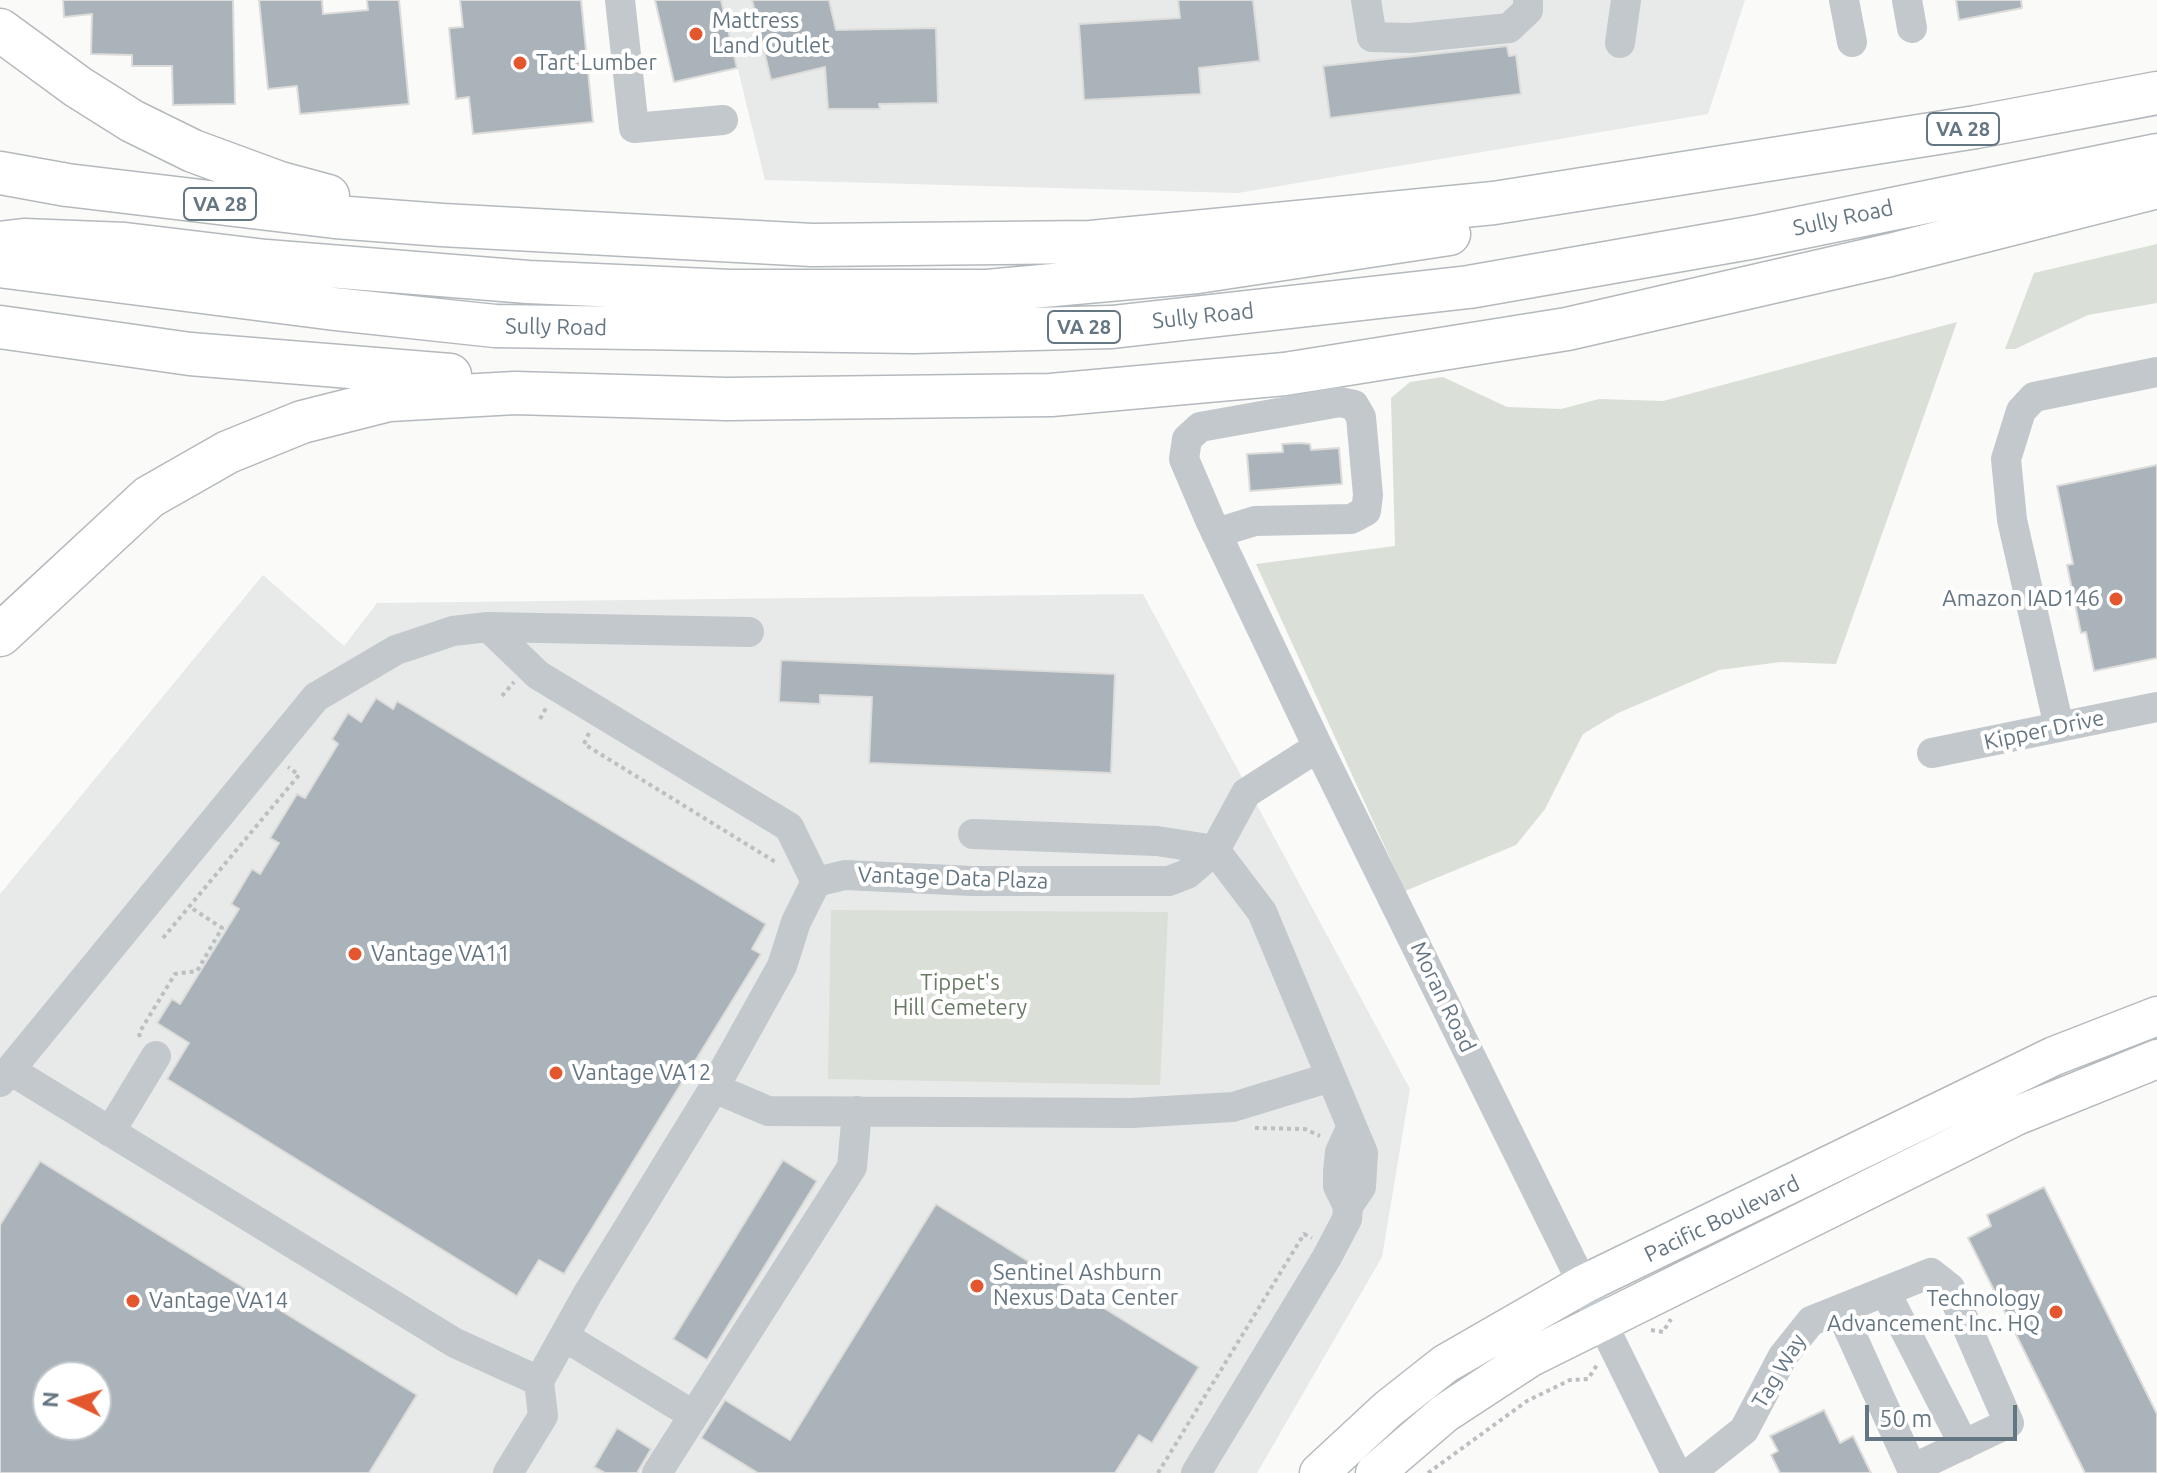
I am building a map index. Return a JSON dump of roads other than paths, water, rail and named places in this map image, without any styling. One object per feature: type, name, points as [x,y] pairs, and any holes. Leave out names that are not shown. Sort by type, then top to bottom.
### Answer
[{"type":"highway","points":[[0,30],[78,87],[132,121],[193,151],[280,183],[442,225]]},
{"type":"highway","name":"VA 28","points":[[0,173],[67,185],[319,216],[442,225],[812,245],[1091,242],[1494,203],[1976,127],[2157,93]]},
{"type":"highway","name":"Sully Road","points":[[0,266],[495,326],[898,332],[1112,327],[1469,287],[1755,237],[2157,155]]},
{"type":"highway","points":[[0,243],[24,240],[125,244],[266,261],[528,282],[730,291],[987,291],[1197,272],[1524,223],[1604,187]]},
{"type":"highway","points":[[0,635],[149,497],[228,452],[302,422],[389,400],[455,394],[726,399],[1051,395],[1285,374],[1567,329],[1890,255],[2157,187]]},
{"type":"highway","points":[[0,327],[190,354],[726,399]]},
{"type":"main road","name":"Pacific Boulevard","points":[[1319,1473],[1378,1418],[1445,1364],[1584,1284],[2054,1056],[2157,1016]]},
{"type":"main road","name":"Pacific Boulevard","points":[[1375,1473],[1445,1413],[1529,1358],[1609,1337],[2016,1116],[2157,1059]]},
{"type":"street","points":[[620,0],[634,128],[723,120]]},
{"type":"street","points":[[1366,0],[1372,37],[1410,38],[1509,28],[1528,10],[1528,0]]},
{"type":"street","points":[[1620,43],[1626,0]]},
{"type":"street","points":[[1844,0],[1852,42]]},
{"type":"street","points":[[2059,727],[2012,520],[2006,459],[2021,411],[2034,397],[2157,372]]},
{"type":"street","name":"Moran Road","points":[[1213,526],[1255,521],[1351,519],[1366,511],[1368,495],[1361,417],[1354,405],[1340,402],[1200,427],[1187,439],[1184,459],[1213,526],[1318,747],[1676,1473]]},
{"type":"street","points":[[488,627],[538,675],[789,827],[816,882],[796,922],[782,966],[714,1088],[539,1381],[543,1416],[508,1473]]},
{"type":"street","points":[[539,1381],[455,1343],[110,1132],[5,1076],[316,697],[396,650],[453,631],[488,627],[749,632]]},
{"type":"street","name":"Kipper Drive","points":[[1932,753],[2157,707]]},
{"type":"street","name":"Vantage Data Plaza","points":[[816,882],[845,875],[972,881],[1169,881],[1187,874],[1215,850],[1246,793],[1318,747]]},
{"type":"street","points":[[973,834],[1157,841],[1215,850],[1262,912],[1363,1153],[1361,1187],[1348,1206],[1347,1219],[1196,1473]]},
{"type":"street","points":[[110,1132],[149,1050]]},
{"type":"street","points":[[714,1088],[768,1111],[1132,1113],[1233,1107],[1331,1077]]},
{"type":"street","points":[[657,1473],[852,1167],[857,1111]]},
{"type":"street","name":"Tag Way","points":[[1690,1473],[1744,1430],[1793,1340],[1811,1321],[1931,1273],[1950,1288],[2009,1423],[1964,1445]]},
{"type":"street","points":[[1840,1310],[1912,1469],[1964,1445],[1885,1291]]},
{"type":"street","points":[[565,1337],[693,1415]]},
{"type":"place","name":"Mattress Land Outlet","points":[[696,34]]},
{"type":"place","name":"Tart Lumber","points":[[520,63]]},
{"type":"place","name":"Amazon IAD146","points":[[2116,599]]},
{"type":"place","name":"Vantage VA11","points":[[355,954]]},
{"type":"place","name":"Vantage VA12","points":[[556,1073]]},
{"type":"place","name":"Sentinel Ashburn Nexus Data Center","points":[[977,1286]]},
{"type":"place","name":"Vantage VA14","points":[[133,1301]]},
{"type":"place","name":"Technology Advancement Inc. HQ","points":[[2056,1312]]},
{"type":"park label","name":"Tippet's Hill Cemetery","points":[[960,996]]}]
